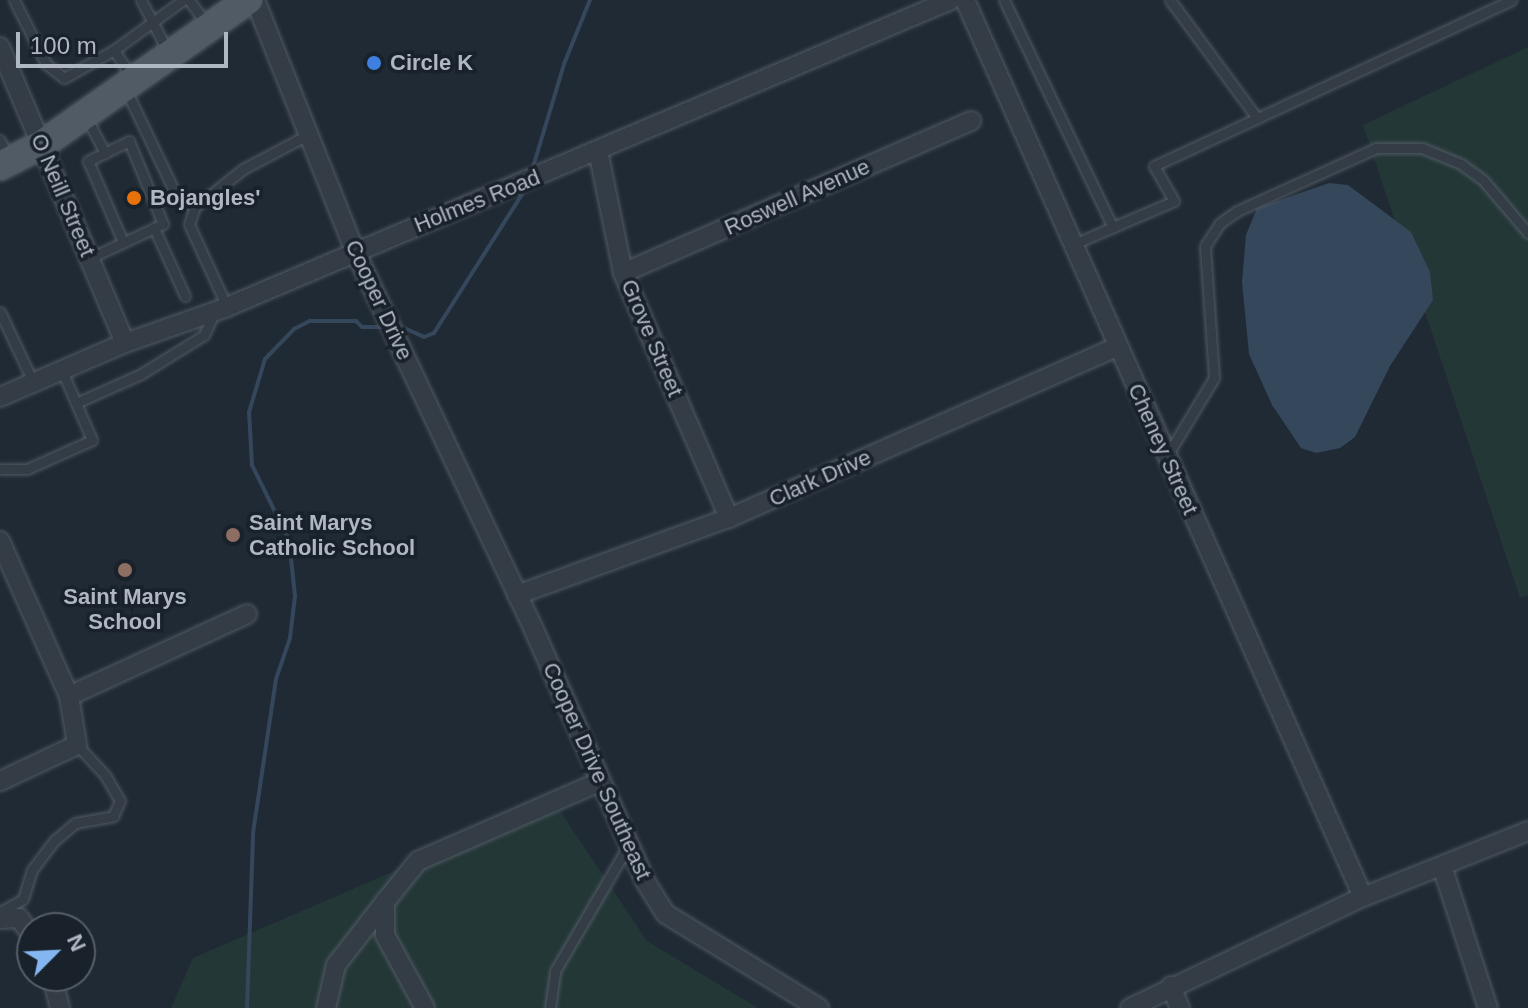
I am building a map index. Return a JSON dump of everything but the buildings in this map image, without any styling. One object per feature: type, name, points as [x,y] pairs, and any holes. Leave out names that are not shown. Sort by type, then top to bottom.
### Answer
[{"type":"main road","points":[[3,156],[43,144],[248,0]]},
{"type":"street","name":"Cooper Drive","points":[[255,0],[355,251],[517,595]]},
{"type":"street","name":"Holmes Road","points":[[0,397],[125,343],[221,309],[951,0]]},
{"type":"street","name":"Cheney Street","points":[[965,0],[1363,897]]},
{"type":"street","name":"O Neill Street","points":[[1,53],[43,144],[125,343]]},
{"type":"street","name":"Roswell Avenue","points":[[623,273],[971,121]]},
{"type":"street","name":"Grove Street","points":[[598,151],[623,273],[729,518]]},
{"type":"street","name":"Clark Drive","points":[[517,595],[729,518],[1117,347]]},
{"type":"street","points":[[0,541],[69,696],[77,745],[0,781]]},
{"type":"street","name":"Cooper Drive Southeast","points":[[517,595],[628,846],[666,914],[819,1008]]},
{"type":"street","points":[[69,696],[247,614]]},
{"type":"street","points":[[326,1008],[336,965],[418,861],[599,782]]},
{"type":"street","points":[[1130,1008],[1363,897],[1528,831]]},
{"type":"street","points":[[1442,866],[1488,1008]]},
{"type":"street","points":[[385,902],[385,935],[425,1008]]},
{"type":"street","points":[[1171,986],[1180,1008]]},
{"type":"lane","points":[[14,0],[46,64],[64,78],[114,50],[151,20],[186,0],[209,27]]},
{"type":"lane","points":[[141,0],[170,55]]},
{"type":"lane","points":[[1004,0],[1113,227]]},
{"type":"lane","points":[[1170,0],[1257,118]]},
{"type":"lane","points":[[1072,245],[1174,201],[1154,166],[1511,0]]},
{"type":"lane","points":[[114,50],[178,199],[195,207]]},
{"type":"lane","points":[[85,115],[105,153]]},
{"type":"lane","points":[[76,403],[141,374],[204,335],[221,309],[189,224],[195,207],[243,169],[309,134]]},
{"type":"lane","points":[[90,258],[163,224],[129,141],[88,161],[123,242]]},
{"type":"lane","points":[[1166,457],[1214,378],[1205,246],[1220,223],[1237,211],[1376,148],[1422,148],[1461,164],[1483,180],[1528,233]]},
{"type":"lane","points":[[154,228],[185,296]]},
{"type":"lane","points":[[0,312],[34,384]]},
{"type":"lane","points":[[0,469],[27,469],[92,440],[62,371]]},
{"type":"lane","points":[[0,912],[23,899],[32,870],[55,840],[75,823],[113,816],[120,801],[105,775],[77,745]]},
{"type":"lane","points":[[550,1008],[555,971],[628,846]]},
{"type":"green space","points":[[1528,47],[1528,595],[1520,598],[1363,125]]},
{"type":"green space","points":[[554,802],[647,941],[758,1008],[171,1008],[193,958]]},
{"type":"water","points":[[1329,183],[1348,185],[1411,232],[1430,272],[1433,300],[1390,366],[1355,437],[1340,448],[1316,453],[1301,448],[1272,405],[1249,354],[1242,282],[1246,235],[1257,208]]},
{"type":"waterway","points":[[533,167],[564,64],[590,0]]},
{"type":"waterway","points":[[404,328],[424,337],[434,333],[523,193]]},
{"type":"waterway","points":[[247,1008],[253,833],[276,679],[290,638],[295,596],[289,540],[252,465],[249,412],[265,359],[294,329],[310,321],[356,321],[362,327],[379,327]]},
{"type":"place","name":"Circle K","points":[[374,63]]},
{"type":"place","name":"Bojangles'","points":[[134,198]]},
{"type":"place","name":"Saint Marys Catholic School","points":[[233,535]]},
{"type":"place","name":"Saint Marys School","points":[[125,570]]}]
